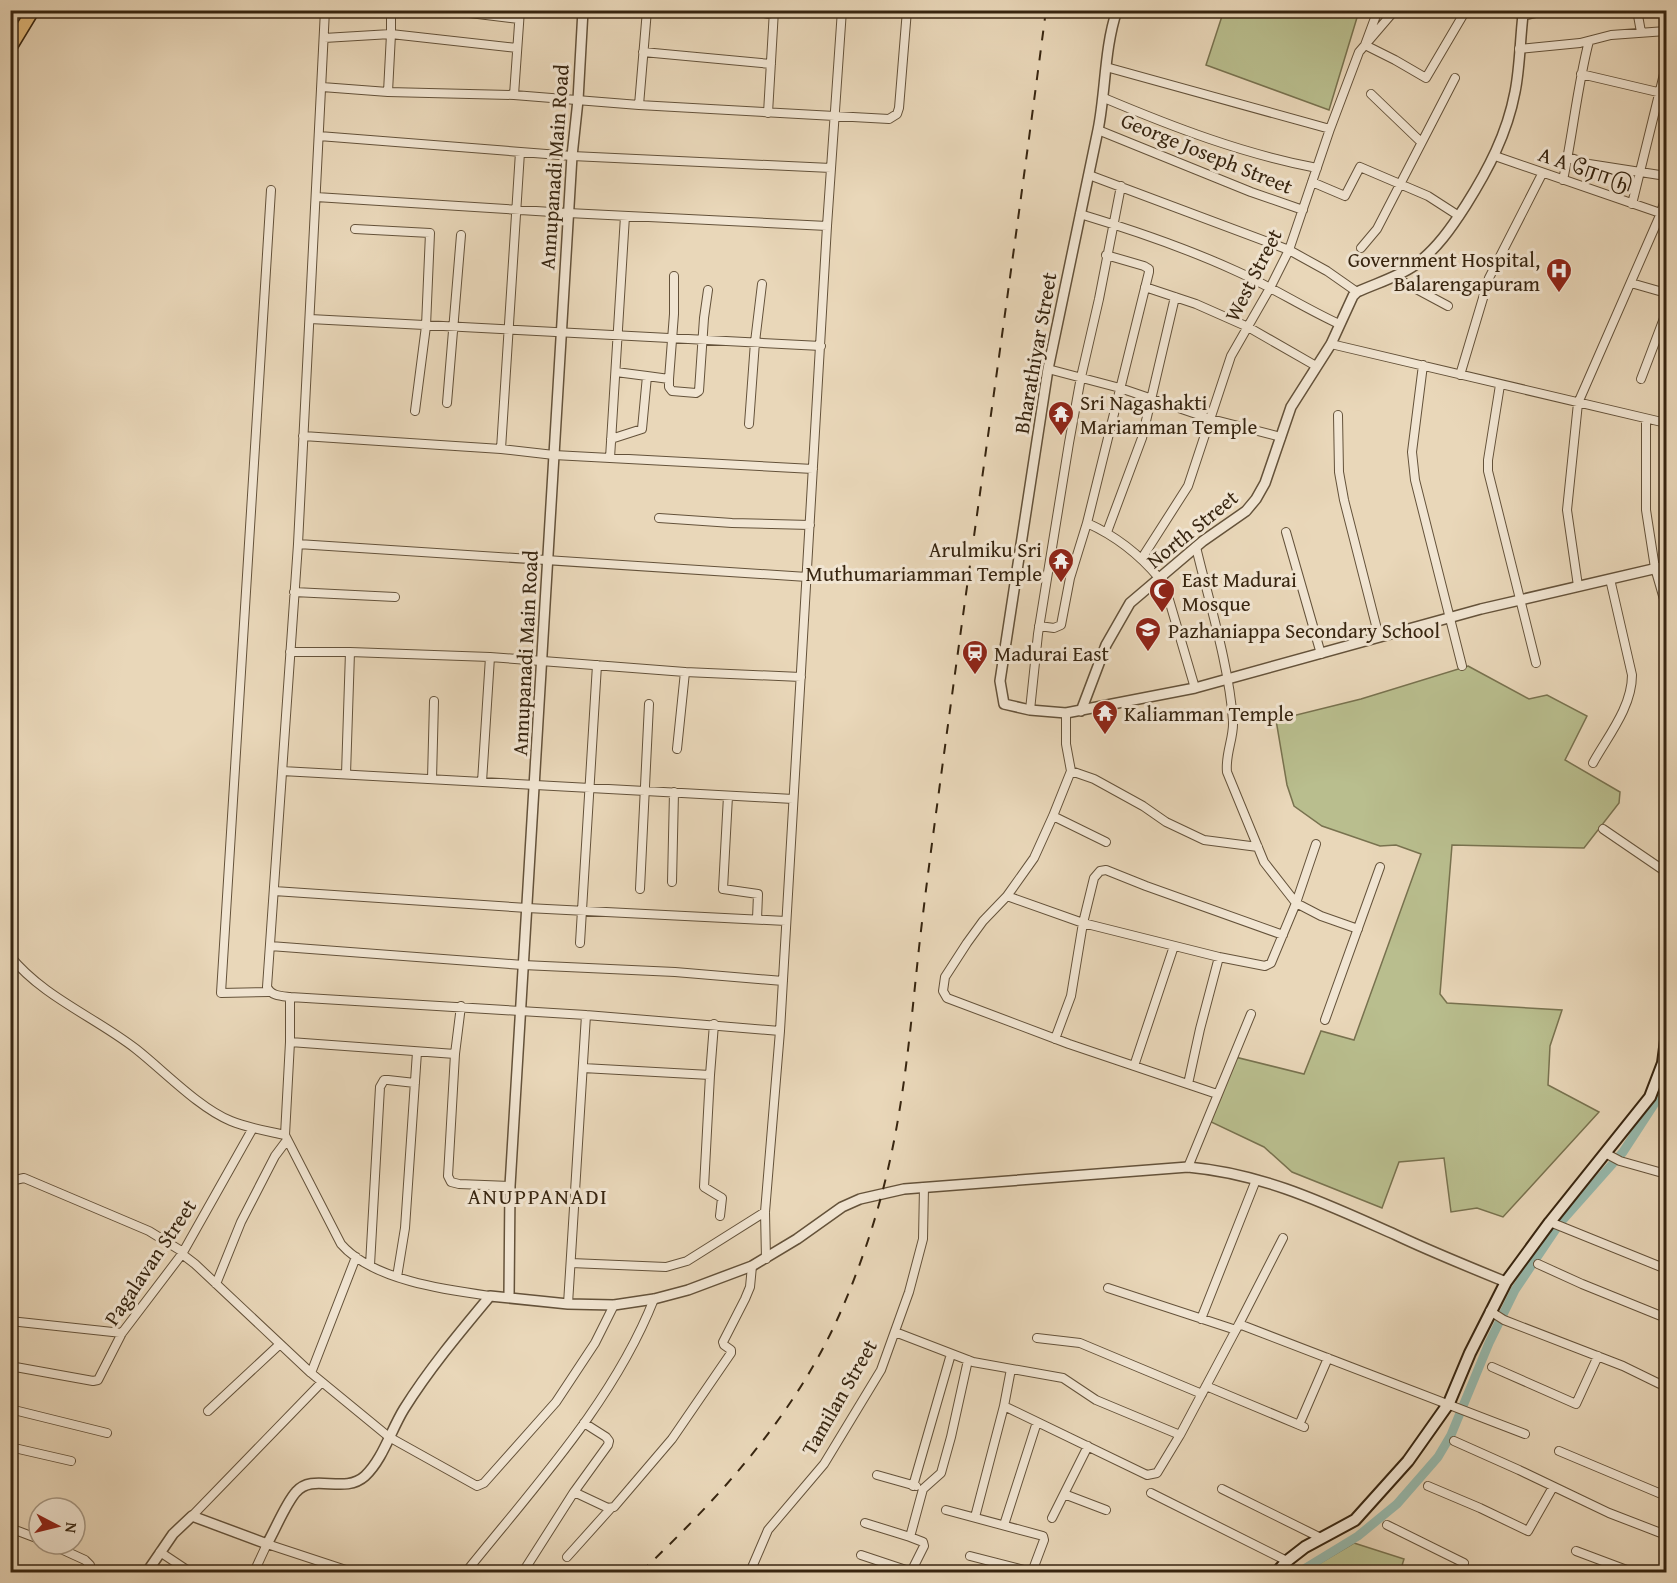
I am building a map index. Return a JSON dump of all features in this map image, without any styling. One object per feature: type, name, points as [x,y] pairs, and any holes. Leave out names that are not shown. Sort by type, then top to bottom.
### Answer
[{"type":"main road","points":[[10,48],[33,10]]},
{"type":"main road","points":[[1276,1572],[1305,1547],[1355,1521],[1457,1407],[1497,1316],[1506,1282],[1613,1157],[1650,1097],[1663,1064],[1666,1040]]},
{"type":"street","points":[[269,992],[267,987],[298,544],[325,10]]},
{"type":"street","points":[[388,92],[391,10]]},
{"type":"street","points":[[445,10],[519,20]]},
{"type":"street","points":[[514,95],[520,10]]},
{"type":"street","name":"Annupanadi Main Road","points":[[509,1297],[510,1186],[582,10]]},
{"type":"street","points":[[639,105],[647,10]]},
{"type":"street","points":[[748,10],[774,13],[768,113]]},
{"type":"street","points":[[766,1259],[765,1212],[780,1031],[827,226],[842,10]]},
{"type":"street","points":[[322,87],[388,92],[514,95],[639,105],[889,119],[897,114],[901,93],[907,10]]},
{"type":"street","name":"Bharathiyar Street","points":[[1030,710],[1004,704],[1000,681],[1048,369],[1098,130],[1104,98],[1110,30],[1117,10]]},
{"type":"street","points":[[1378,10],[1365,45],[1426,78],[1466,10]]},
{"type":"street","name":"West Street","points":[[1142,558],[1188,486],[1231,356],[1289,250],[1359,52],[1395,10]]},
{"type":"street","points":[[1504,10],[1523,15],[1542,11]]},
{"type":"street","points":[[1637,10],[1641,32]]},
{"type":"street","points":[[1089,175],[1289,250],[1327,271],[1357,292],[1394,277],[1417,264],[1440,242],[1486,173],[1495,156],[1515,92],[1523,15]]},
{"type":"street","points":[[1519,49],[1589,41],[1611,35],[1666,31]]},
{"type":"street","points":[[324,38],[391,34],[517,48]]},
{"type":"street","points":[[1563,180],[1589,41]]},
{"type":"street","points":[[643,52],[771,64]]},
{"type":"street","points":[[1632,204],[1639,171],[1663,93],[1666,66]]},
{"type":"street","points":[[1106,67],[1330,129]]},
{"type":"street","points":[[1581,74],[1663,93]]},
{"type":"street","points":[[1361,248],[1377,229],[1455,78]]},
{"type":"street","points":[[1371,94],[1421,142]]},
{"type":"street","points":[[1104,98],[1244,151],[1317,168]]},
{"type":"street","name":"George Joseph Street","points":[[1098,130],[1251,192],[1303,210]]},
{"type":"street","points":[[319,136],[572,156],[831,168]]},
{"type":"street","points":[[501,449],[520,152]]},
{"type":"street","name":"A A ரோடு","points":[[1495,156],[1664,214]]},
{"type":"street","points":[[1568,158],[1589,164],[1666,176]]},
{"type":"street","points":[[1312,182],[1345,196],[1360,167],[1428,196],[1459,216]]},
{"type":"street","points":[[1460,375],[1489,278],[1542,174]]},
{"type":"street","points":[[1121,186],[1081,377],[1039,626],[1030,710],[1066,713],[1081,711],[1227,681],[1451,618],[1666,566]]},
{"type":"street","points":[[271,190],[221,993],[269,992],[290,997],[461,1006],[714,1024],[780,1031]]},
{"type":"street","points":[[1578,586],[1567,510],[1578,403],[1630,283],[1664,214],[1666,195]]},
{"type":"street","points":[[316,197],[827,226]]},
{"type":"street","points":[[1080,214],[1217,263],[1339,324]]},
{"type":"street","points":[[610,458],[625,216]]},
{"type":"street","points":[[355,229],[430,233],[426,326],[415,411]]},
{"type":"street","points":[[447,403],[461,235]]},
{"type":"street","points":[[1039,626],[1054,628],[1060,625],[1149,272],[1147,267],[1106,255]]},
{"type":"street","points":[[674,276],[674,314],[669,379],[669,387],[672,391],[696,393],[699,391],[708,290]]},
{"type":"street","points":[[1394,277],[1448,306]]},
{"type":"street","points":[[1630,283],[1666,293]]},
{"type":"street","points":[[748,424],[762,284]]},
{"type":"street","points":[[1145,287],[1196,304],[1248,327],[1316,366]]},
{"type":"street","name":"North Street","points":[[1081,711],[1106,645],[1137,596],[1196,547],[1246,511],[1256,499],[1265,483],[1294,400],[1331,344],[1357,292]]},
{"type":"street","points":[[1107,532],[1131,472],[1153,400],[1175,297]]},
{"type":"street","points":[[1641,379],[1666,313]]},
{"type":"street","points":[[309,320],[821,346]]},
{"type":"street","points":[[1331,344],[1666,423]]},
{"type":"street","points":[[1423,365],[1412,452],[1415,480],[1462,666]]},
{"type":"street","points":[[1048,369],[1120,388],[1211,419],[1281,436]]},
{"type":"street","points":[[616,372],[669,379]]},
{"type":"street","points":[[611,439],[642,429],[647,376]]},
{"type":"street","points":[[1500,385],[1488,471],[1536,663]]},
{"type":"street","points":[[1338,415],[1339,472],[1344,500],[1379,637]]},
{"type":"street","points":[[1646,419],[1646,510],[1655,568],[1666,606]]},
{"type":"street","points":[[303,436],[610,458],[813,469]]},
{"type":"street","points":[[659,518],[810,525]]},
{"type":"street","points":[[1087,523],[1107,532],[1142,558],[1160,577],[1195,688]]},
{"type":"street","points":[[1286,532],[1321,654]]},
{"type":"street","points":[[298,544],[807,577]]},
{"type":"street","points":[[1196,547],[1227,681],[1233,721],[1227,772],[1264,862],[1296,903],[1321,916],[1358,928]]},
{"type":"street","points":[[1593,763],[1627,703],[1632,688],[1632,675],[1610,579]]},
{"type":"street","points":[[294,592],[394,597]]},
{"type":"street","points":[[290,652],[490,657],[685,672],[801,677]]},
{"type":"street","points":[[346,774],[350,652]]},
{"type":"street","points":[[482,782],[490,657]]},
{"type":"street","points":[[580,943],[597,665]]},
{"type":"street","points":[[677,749],[685,672]]},
{"type":"street","points":[[432,779],[434,701]]},
{"type":"street","points":[[640,889],[650,704]]},
{"type":"street","points":[[1066,713],[1066,744],[1071,771],[1053,816],[1034,858],[1007,896],[983,921],[967,943],[945,977],[943,991],[947,998],[1055,1039],[1217,1094]]},
{"type":"street","points":[[282,771],[794,799]]},
{"type":"street","points":[[1071,771],[1094,779],[1143,806],[1166,822],[1204,840],[1258,847]]},
{"type":"street","points":[[672,882],[674,792]]},
{"type":"street","points":[[728,796],[723,889],[758,894],[757,919]]},
{"type":"street","points":[[1053,816],[1107,842]]},
{"type":"street","points":[[1603,830],[1666,872]]},
{"type":"street","points":[[1007,896],[1083,923],[1219,957],[1265,966],[1270,963],[1283,935],[1316,844]]},
{"type":"street","points":[[1325,1020],[1380,867]]},
{"type":"street","points":[[1055,1039],[1071,996],[1083,923],[1094,878],[1100,871],[1107,870],[1283,935]]},
{"type":"street","points":[[274,891],[527,908],[786,921]]},
{"type":"street","points":[[270,946],[783,981]]},
{"type":"street","points":[[1134,1066],[1174,946]]},
{"type":"street","points":[[10,956],[40,986],[136,1049],[167,1076],[218,1114],[232,1122],[286,1138]]},
{"type":"street","points":[[1188,1084],[1219,957]]},
{"type":"street","points":[[290,997],[286,1138],[341,1244],[356,1257],[370,1264],[397,1276],[443,1290],[568,1304],[614,1305],[654,1299],[688,1290],[752,1266],[766,1259],[842,1207],[860,1199],[924,1187],[1188,1167],[1209,1169],[1256,1180],[1319,1200],[1506,1282]]},
{"type":"street","points":[[461,1006],[455,1054],[448,1176],[451,1182],[459,1184],[510,1186]]},
{"type":"street","points":[[1188,1167],[1251,1014]]},
{"type":"street","points":[[568,1304],[586,1015]]},
{"type":"street","points":[[714,1024],[704,1184],[706,1190],[722,1198],[720,1216]]},
{"type":"street","points":[[290,1042],[455,1054]]},
{"type":"street","points":[[397,1276],[405,1228],[417,1052]]},
{"type":"street","points":[[583,1068],[710,1075]]},
{"type":"street","points":[[370,1264],[380,1087],[384,1080],[415,1083]]},
{"type":"street","name":"Pagalavan Street","points":[[10,1366],[98,1380],[122,1333],[182,1253],[253,1128]]},
{"type":"street","points":[[216,1284],[241,1222],[274,1156],[286,1138]]},
{"type":"street","points":[[1613,1157],[1666,1174]]},
{"type":"street","points":[[10,1187],[14,1178],[24,1178],[142,1228],[182,1253],[311,1373],[389,1437],[477,1486],[484,1483],[556,1402],[595,1343],[614,1305]]},
{"type":"street","points":[[1201,1319],[1256,1180]]},
{"type":"street","name":"Tamilan Street","points":[[750,1572],[768,1530],[824,1464],[881,1370],[909,1292],[923,1239],[924,1187]]},
{"type":"street","points":[[571,1263],[666,1267],[676,1265],[687,1261],[765,1212]]},
{"type":"street","points":[[1557,1225],[1666,1269]]},
{"type":"street","points":[[1004,1406],[1147,1475],[1154,1475],[1180,1435],[1283,1238]]},
{"type":"street","points":[[311,1373],[356,1257]]},
{"type":"street","points":[[1538,1264],[1666,1318]]},
{"type":"street","points":[[567,1557],[672,1439],[731,1353],[723,1341],[750,1287],[752,1266]]},
{"type":"street","points":[[1108,1288],[1201,1319],[1237,1327],[1328,1358],[1524,1434]]},
{"type":"street","points":[[254,1572],[296,1492],[306,1485],[347,1485],[356,1482],[374,1465],[404,1410],[444,1351],[490,1296]]},
{"type":"street","points":[[466,1572],[599,1403],[644,1324],[654,1299]]},
{"type":"street","points":[[1497,1316],[1598,1356],[1666,1387]]},
{"type":"street","points":[[10,1321],[122,1333]]},
{"type":"street","points":[[896,1332],[968,1360],[1063,1378],[1096,1400],[1180,1435]]},
{"type":"street","points":[[1037,1338],[1080,1343],[1301,1426],[1328,1358]]},
{"type":"street","points":[[208,1411],[280,1344]]},
{"type":"street","points":[[913,1485],[951,1354]]},
{"type":"street","points":[[1492,1367],[1576,1404],[1598,1356]]},
{"type":"street","points":[[910,1537],[922,1489],[940,1473],[951,1437],[968,1360]]},
{"type":"street","points":[[975,1517],[1004,1406],[1011,1369]]},
{"type":"street","points":[[147,1572],[173,1534],[322,1382]]},
{"type":"street","points":[[10,1409],[107,1433]]},
{"type":"street","points":[[1004,1525],[1037,1422]]},
{"type":"street","points":[[523,1572],[573,1492],[608,1445],[609,1441],[584,1423]]},
{"type":"street","points":[[1454,1442],[1609,1513],[1666,1535]]},
{"type":"street","points":[[1052,1518],[1088,1446]]},
{"type":"street","points":[[10,1447],[71,1461]]},
{"type":"street","points":[[1559,1450],[1666,1496]]},
{"type":"street","points":[[876,1475],[922,1489]]},
{"type":"street","points":[[1428,1486],[1528,1531],[1553,1488]]},
{"type":"street","points":[[1222,1489],[1321,1538]]},
{"type":"street","points":[[573,1492],[611,1508]]},
{"type":"street","points":[[1151,1493],[1287,1561]]},
{"type":"street","points":[[1064,1494],[1106,1510]]},
{"type":"street","points":[[946,1510],[1044,1536],[1032,1572],[970,1556]]},
{"type":"street","points":[[192,1516],[352,1572]]},
{"type":"street","points":[[861,1555],[912,1572],[924,1546],[923,1542],[865,1523]]},
{"type":"street","points":[[1387,1525],[1464,1563],[1460,1572]]},
{"type":"street","points":[[10,1528],[27,1534]]},
{"type":"street","points":[[1576,1551],[1632,1572]]},
{"type":"street","points":[[160,1552],[190,1572]]},
{"type":"street","points":[[76,1556],[90,1565],[92,1572]]},
{"type":"green space","points":[[1224,10],[1359,11],[1329,110],[1206,65]]},
{"type":"green space","points":[[1468,666],[1529,699],[1547,695],[1587,716],[1565,760],[1620,792],[1619,803],[1584,848],[1452,845],[1440,994],[1447,1003],[1562,1010],[1550,1046],[1548,1085],[1599,1112],[1503,1217],[1477,1208],[1451,1212],[1444,1158],[1399,1162],[1382,1208],[1292,1172],[1264,1147],[1209,1121],[1235,1057],[1304,1074],[1321,1031],[1354,1040],[1421,854],[1396,845],[1380,846],[1322,826],[1294,806],[1287,785],[1276,720],[1361,699]]},
{"type":"green space","points":[[1354,1543],[1404,1559],[1400,1572],[1305,1572]]},
{"type":"waterway","points":[[1299,1572],[1358,1536],[1397,1504],[1438,1457],[1451,1435],[1489,1343],[1515,1290],[1560,1223],[1623,1152],[1666,1086]]},
{"type":"railway","points":[[641,1572],[728,1483],[779,1419],[802,1385],[841,1311],[868,1241],[884,1187],[903,1087],[934,830],[1046,10]]},
{"type":"place","name":"Government Hospital, Balarengapuram","points":[[1559,294]]},
{"type":"place","name":"Sri Nagashakti Mariamman Temple","points":[[1061,437]]},
{"type":"place","name":"Arulmiku Sri Muthumariamman Temple","points":[[1061,584]]},
{"type":"place","name":"East Madurai Mosque","points":[[1162,614]]},
{"type":"place","name":"Pazhaniappa Secondary School","points":[[1148,653]]},
{"type":"place","name":"Madurai East","points":[[975,676]]},
{"type":"place","name":"Kaliamman Temple","points":[[1105,736]]},
{"type":"district","name":"ANUPPANADI","points":[[538,1196]]}]
